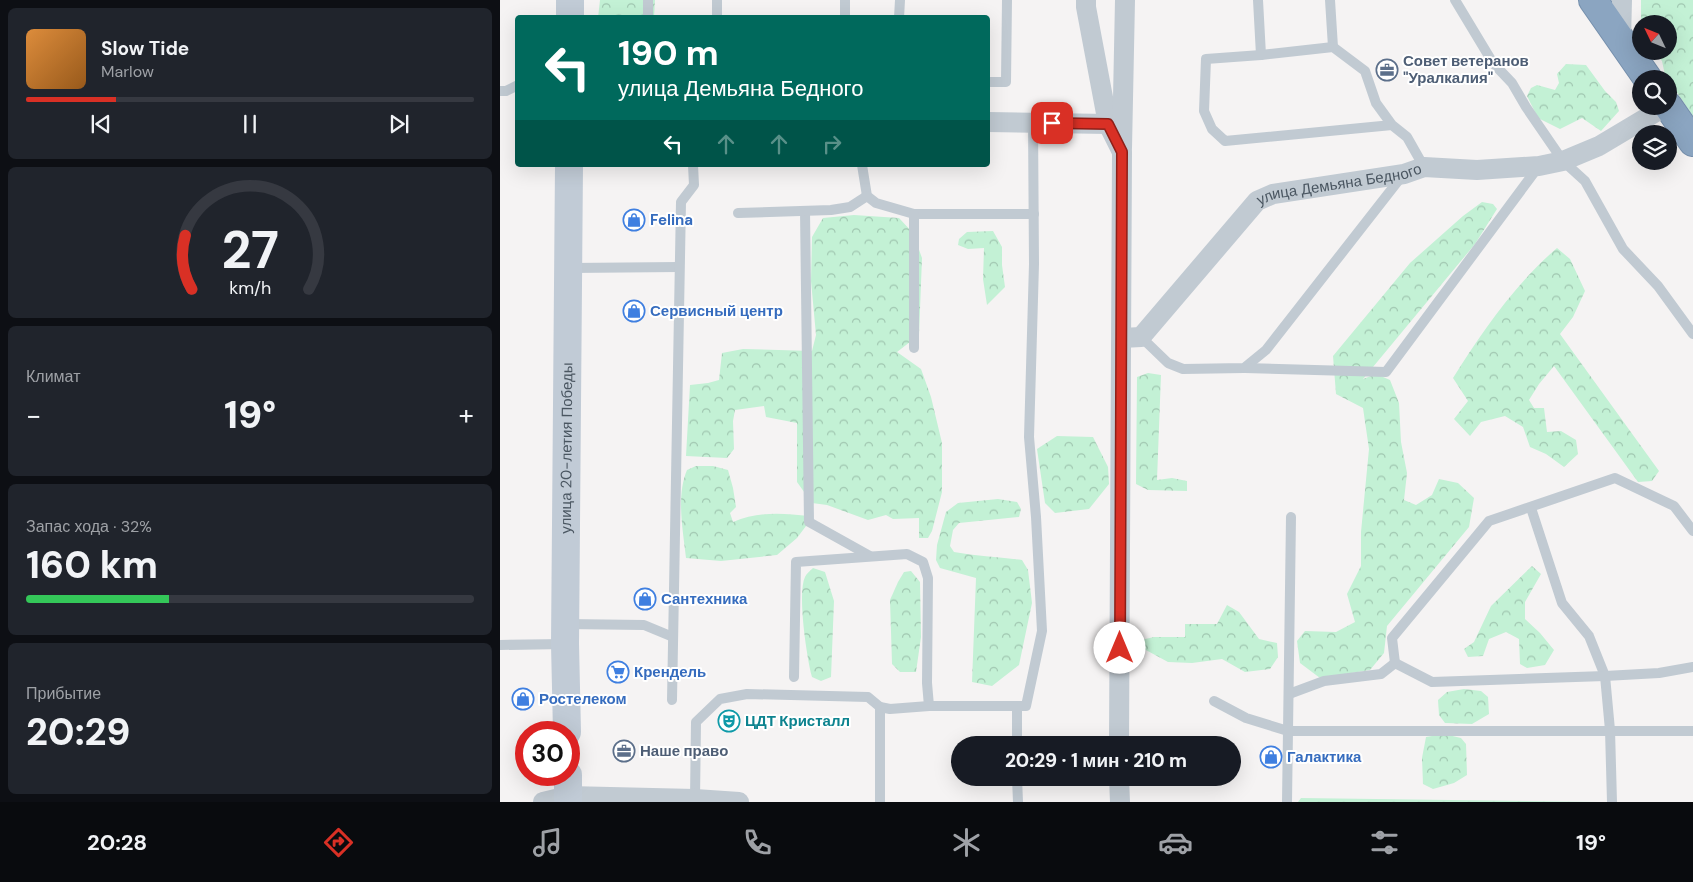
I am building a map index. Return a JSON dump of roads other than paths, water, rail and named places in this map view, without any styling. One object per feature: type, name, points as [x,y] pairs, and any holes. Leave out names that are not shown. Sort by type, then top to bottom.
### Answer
[{"type":"highway","points":[[1593,0],[1642,70]]},
{"type":"highway","points":[[1674,115],[1693,142]]},
{"type":"main road","points":[[570,0],[570,15]]},
{"type":"main road","name":"улица 20-летия Победы","points":[[567,721],[565,634],[569,167]]},
{"type":"street","points":[[1086,0],[1108,124],[1122,152]]},
{"type":"street","points":[[1119,736],[1132,338],[1122,152],[1125,0]]},
{"type":"street","points":[[1621,40],[1622,0]]},
{"type":"street","name":"улица Демьяна Бедного","points":[[1132,338],[1257,201],[1273,194],[1404,174],[1424,167],[1477,170],[1539,166],[1563,161],[1599,146],[1652,115]]},
{"type":"street","points":[[990,122],[1108,124]]},
{"type":"street","points":[[1119,786],[1120,802]]},
{"type":"street","points":[[562,794],[620,800],[694,799],[739,802]]},
{"type":"lane","points":[[648,0],[648,15]]},
{"type":"lane","points":[[716,15],[717,0]]},
{"type":"lane","points":[[845,0],[846,15]]},
{"type":"lane","points":[[899,15],[900,0]]},
{"type":"lane","points":[[990,82],[1006,82],[1007,0]]},
{"type":"lane","points":[[1258,0],[1261,56]]},
{"type":"lane","points":[[1330,0],[1333,47]]},
{"type":"lane","points":[[1455,0],[1493,63],[1512,83],[1563,161],[1584,181],[1624,249],[1658,286],[1693,334]]},
{"type":"lane","points":[[1392,125],[1225,141],[1212,128],[1204,111],[1206,59],[1261,56],[1333,47],[1365,71],[1376,104],[1392,125],[1407,137],[1424,167]]},
{"type":"lane","points":[[500,91],[506,91],[515,86]]},
{"type":"lane","points":[[694,799],[696,722],[720,699],[747,694],[868,697],[880,707],[890,709],[929,706],[1026,706],[1042,631],[1036,517],[1029,437],[1034,264],[1033,122]]},
{"type":"lane","points":[[1132,338],[1168,364],[1183,368],[1386,372],[1539,166]]},
{"type":"lane","points":[[672,700],[680,202],[694,185],[693,167]]},
{"type":"lane","points":[[862,167],[867,196],[876,204],[914,214],[1034,214]]},
{"type":"lane","points":[[1244,368],[1266,350],[1404,174]]},
{"type":"lane","points":[[738,213],[805,211],[850,207],[867,196]]},
{"type":"lane","points":[[805,211],[809,522],[871,556]]},
{"type":"lane","points":[[914,214],[914,348]]},
{"type":"lane","points":[[568,268],[679,267]]},
{"type":"lane","points":[[1395,663],[1392,638],[1490,521],[1615,478],[1674,506],[1693,531]]},
{"type":"lane","points":[[1531,508],[1562,603],[1589,636],[1605,676],[1610,730],[1612,802]]},
{"type":"lane","points":[[1287,802],[1291,517]]},
{"type":"lane","points":[[794,677],[796,562],[907,554],[923,562],[928,578],[927,683],[929,706]]},
{"type":"lane","points":[[500,645],[565,634],[644,625],[673,637]]},
{"type":"lane","points":[[1395,663],[1432,682],[1605,676],[1693,667]]},
{"type":"lane","points":[[1289,694],[1324,681],[1381,674],[1395,663]]},
{"type":"lane","points":[[1214,700],[1246,718],[1288,731],[1693,731]]},
{"type":"lane","points":[[1017,706],[1017,736]]},
{"type":"lane","points":[[880,707],[880,802]]},
{"type":"lane","points":[[1017,786],[1018,802]]},
{"type":"place","name":"Совет ветеранов \"Уралкалия\"","points":[[1387,70]]},
{"type":"place","name":"Felina","points":[[634,220]]},
{"type":"place","name":"Сервисный центр","points":[[634,311]]},
{"type":"place","name":"Сантехника","points":[[645,599]]},
{"type":"place","name":"Крендель","points":[[618,672]]},
{"type":"place","name":"Ростелеком","points":[[523,699]]},
{"type":"place","name":"ЦДТ Кристалл","points":[[729,721]]},
{"type":"place","name":"Наше право","points":[[624,751]]},
{"type":"place","name":"Галактика","points":[[1271,757]]}]
